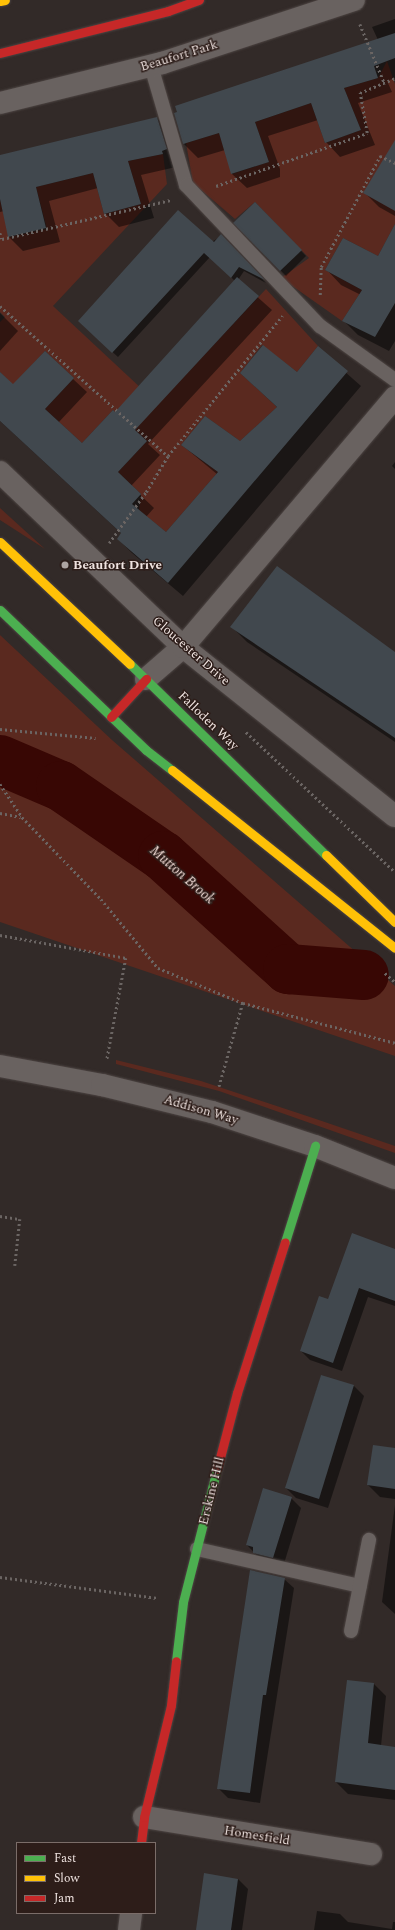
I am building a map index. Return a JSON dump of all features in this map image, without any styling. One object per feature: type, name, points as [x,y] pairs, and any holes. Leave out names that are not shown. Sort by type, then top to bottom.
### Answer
[{"type":"main road","points":[[0,1],[5,0]]},
{"type":"main road","points":[[0,53],[168,11],[199,0]]},
{"type":"main road","name":"Falloden Way","points":[[0,542],[146,679],[395,922]]},
{"type":"main road","points":[[0,610],[146,750],[395,948]]},
{"type":"main road","points":[[111,717],[146,679]]},
{"type":"main road","name":"Erskine Hill","points":[[140,1842],[144,1817],[171,1705],[183,1602],[237,1393],[315,1146]]},
{"type":"street","name":"Beaufort Park","points":[[0,103],[151,66],[352,1]]},
{"type":"street","points":[[146,679],[183,646],[395,397]]},
{"type":"street","name":"Gloucester Drive","points":[[0,472],[183,646],[395,816]]},
{"type":"street","name":"Addison Way","points":[[0,1066],[102,1084],[212,1112],[315,1146],[395,1178]]},
{"type":"street","name":"Homesfield","points":[[144,1817],[371,1854]]},
{"type":"street","points":[[128,1930],[131,1914]]},
{"type":"lane","points":[[151,66],[186,185],[320,326],[395,380]]},
{"type":"lane","points":[[351,1631],[368,1540]]},
{"type":"lane","points":[[197,1549],[360,1586]]},
{"type":"path","points":[[352,1],[384,82]]},
{"type":"path","points":[[0,233],[2,239],[194,194],[367,133],[360,93],[395,78]]},
{"type":"path","points":[[320,326],[321,267],[380,156],[395,163]]},
{"type":"path","points":[[94,562],[146,492],[168,456],[295,300]]},
{"type":"path","points":[[0,306],[168,456]]},
{"type":"path","points":[[0,729],[102,739]]},
{"type":"path","name":"Falloden Way","points":[[244,730],[395,872]]},
{"type":"path","points":[[0,784],[22,817],[102,899],[158,968],[243,1003],[395,1043]]},
{"type":"path","points":[[0,813],[22,817]]},
{"type":"path","points":[[0,934],[126,958],[102,1084]]},
{"type":"path","points":[[220,1085],[243,1003]]},
{"type":"path","points":[[0,1216],[20,1219],[15,1266]]},
{"type":"path","points":[[0,1577],[183,1602]]},
{"type":"shaded area","points":[[387,61],[395,84],[395,224],[378,256],[343,238],[325,270],[362,290],[342,321],[281,278],[309,258],[255,202],[235,219],[193,183],[186,143],[219,133],[232,174],[269,162],[255,122],[311,103],[325,143],[361,130],[344,88],[378,78]]},
{"type":"shaded area","points":[[163,154],[167,184],[53,306],[158,404],[266,289],[318,346],[297,372],[262,345],[240,373],[277,407],[240,441],[205,416],[181,445],[218,472],[166,532],[139,510],[141,494],[118,472],[147,441],[113,410],[82,443],[45,409],[74,378],[45,351],[13,385],[0,372],[0,322],[5,317],[0,312],[0,199],[9,237],[47,229],[36,187],[93,173],[104,214],[141,204],[128,161]]},
{"type":"shaded area","points":[[0,508],[45,549],[0,520]]},
{"type":"shaded area","points":[[0,635],[112,740],[395,986],[395,1056],[0,922]]},
{"type":"shaded area","points":[[116,1060],[201,1081],[316,1119],[395,1146],[395,1153],[219,1091],[116,1064]]},
{"type":"building","points":[[395,33],[395,58],[374,66],[378,78],[344,88],[361,130],[325,143],[311,103],[255,122],[269,162],[231,174],[219,133],[183,144],[174,113],[177,112],[175,106]]},
{"type":"building","points":[[157,117],[167,149],[162,151],[163,154],[128,161],[141,204],[104,214],[93,173],[36,187],[46,228],[8,237],[0,199],[0,155]]},
{"type":"building","points":[[395,140],[395,211],[363,193]]},
{"type":"building","points":[[255,202],[302,250],[280,271],[233,223]]},
{"type":"building","points":[[178,210],[214,242],[221,234],[265,280],[239,267],[231,278],[204,253],[112,353],[78,321]]},
{"type":"building","points":[[395,224],[395,303],[375,337],[342,321],[362,290],[325,270],[343,238],[378,256]]},
{"type":"building","points":[[237,277],[259,296],[135,430],[147,441],[118,472],[141,494],[132,504],[166,532],[218,472],[181,445],[205,416],[240,441],[277,407],[240,373],[263,345],[297,372],[318,346],[348,371],[168,583],[117,539],[121,533],[0,421],[0,372],[13,384],[45,351],[74,378],[45,409],[82,443],[113,410],[115,412]]},
{"type":"building","points":[[277,566],[395,652],[395,738],[230,627]]},
{"type":"building","points":[[352,1233],[395,1249],[395,1301],[359,1288],[333,1363],[300,1351],[319,1296],[328,1299]]},
{"type":"building","points":[[321,1375],[354,1385],[319,1499],[285,1488]]},
{"type":"building","points":[[373,1445],[395,1448],[395,1489],[367,1485]]},
{"type":"building","points":[[263,1488],[292,1497],[273,1558],[253,1553],[253,1547],[246,1545]]},
{"type":"building","points":[[250,1570],[285,1578],[266,1695],[263,1695],[250,1793],[217,1789]]},
{"type":"building","points":[[347,1680],[374,1683],[368,1743],[395,1747],[395,1790],[335,1782]]},
{"type":"building","points":[[204,1873],[238,1879],[231,1930],[196,1930]]},
{"type":"waterway","name":"Mutton Brook","points":[[0,760],[61,786],[163,856],[288,969],[364,975]]},
{"type":"traffic: fast","points":[[0,610],[146,750],[172,770]]},
{"type":"traffic: fast","points":[[130,664],[326,855]]},
{"type":"traffic: fast","points":[[285,1242],[315,1146]]},
{"type":"traffic: fast","points":[[176,1661],[183,1602],[217,1469]]},
{"type":"traffic: slow","points":[[0,1],[5,0]]},
{"type":"traffic: slow","points":[[0,542],[130,664]]},
{"type":"traffic: slow","points":[[172,770],[395,948]]},
{"type":"traffic: slow","points":[[326,855],[395,922]]},
{"type":"traffic: jam","points":[[0,53],[168,11],[199,0]]},
{"type":"traffic: jam","points":[[111,717],[146,679]]},
{"type":"traffic: jam","points":[[217,1469],[237,1393],[285,1242]]},
{"type":"traffic: jam","points":[[141,1842],[144,1817],[171,1705],[176,1661]]},
{"type":"place","name":"Beaufort Drive","points":[[65,565]]}]
